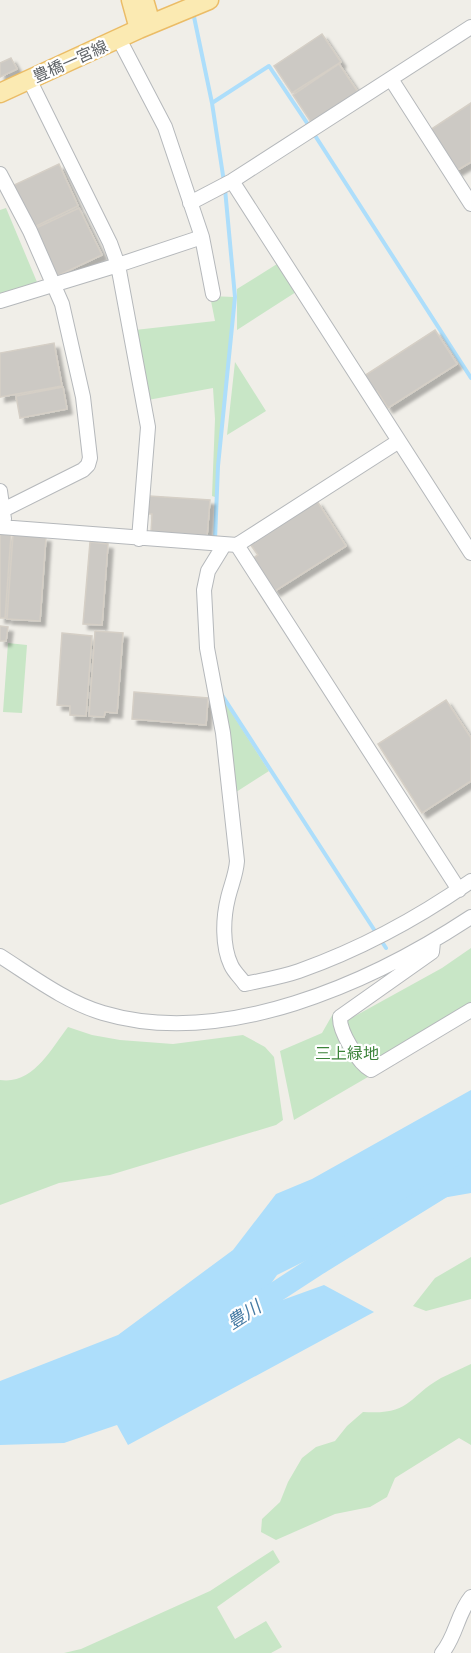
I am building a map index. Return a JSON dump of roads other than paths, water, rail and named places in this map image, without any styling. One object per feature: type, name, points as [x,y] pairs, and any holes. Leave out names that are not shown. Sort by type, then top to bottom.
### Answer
[{"type":"main road","points":[[131,0],[145,27]]},
{"type":"main road","points":[[144,0],[145,27]]},
{"type":"main road","name":"豊橋一宮線","points":[[0,93],[209,0]]},
{"type":"street","points":[[190,203],[232,181],[471,27]]},
{"type":"street","points":[[119,39],[165,127],[202,237],[213,294]]},
{"type":"street","points":[[29,79],[105,232],[118,265],[148,427],[140,538]]},
{"type":"street","points":[[390,79],[471,204]]},
{"type":"street","points":[[0,174],[30,231],[62,304],[83,397],[90,458],[88,465],[82,470],[3,510]]},
{"type":"street","points":[[232,181],[399,441],[467,538],[471,553]]},
{"type":"street","points":[[0,301],[202,237]]},
{"type":"street","points":[[399,441],[231,545],[208,570],[204,590],[207,648],[223,733],[237,861],[236,875],[227,900],[226,951],[231,966],[245,984],[298,971],[349,951],[409,922],[471,881]]},
{"type":"street","points":[[0,491],[3,510],[2,527],[231,545]]},
{"type":"street","points":[[231,545],[459,890]]},
{"type":"street","points":[[0,956],[62,995],[101,1013],[144,1021],[207,1022],[267,1012],[350,982],[433,942],[471,917]]},
{"type":"street","points":[[433,942],[432,952],[340,1017],[340,1028],[363,1065],[371,1070],[471,1010]]},
{"type":"street","points":[[442,1653],[450,1642],[463,1608],[471,1597]]},
{"type":"water","points":[[471,1090],[471,1193],[425,1201],[277,1275],[252,1311],[324,1285],[374,1312],[128,1445],[117,1425],[64,1443],[0,1445],[0,1381],[118,1335],[233,1250],[276,1194],[312,1179]]},
{"type":"waterway","points":[[193,12],[212,103],[224,182]]},
{"type":"waterway","points":[[212,103],[269,66],[309,126]]},
{"type":"waterway","points":[[314,134],[471,378]]},
{"type":"waterway","points":[[215,540],[218,466],[235,297],[225,189]]},
{"type":"waterway","points":[[220,692],[386,948]]},
{"type":"waterway","name":"豊川","points":[[233,1320],[471,1170]]},
{"type":"park label","name":"三上緑地","points":[[347,1053]]}]
